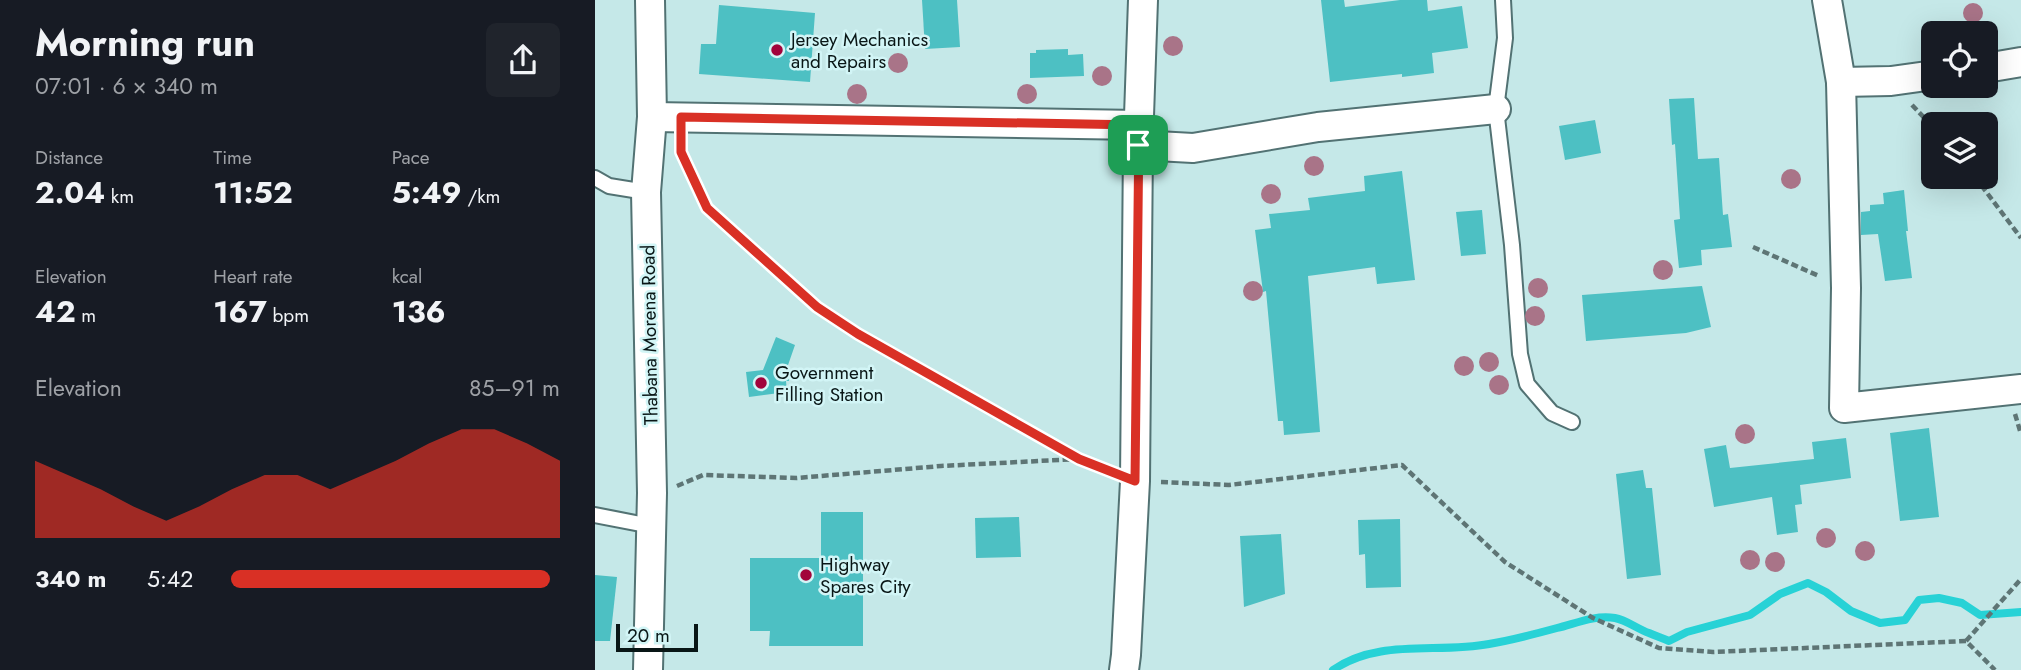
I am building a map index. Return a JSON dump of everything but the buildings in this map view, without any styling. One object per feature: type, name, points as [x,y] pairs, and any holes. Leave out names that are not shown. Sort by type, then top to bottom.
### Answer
[{"type":"street","name":"Thabana Morena Road","points":[[648,670],[652,493],[646,192],[652,117],[650,0]]},
{"type":"street","points":[[1124,670],[1135,481],[1138,135],[1143,0]]},
{"type":"street","points":[[1827,0],[1841,82],[1846,288],[1844,408],[2021,389]]},
{"type":"street","points":[[1998,66],[2021,62]]},
{"type":"street","points":[[1841,82],[1921,77]]},
{"type":"street","points":[[652,117],[1138,135],[1193,148],[1318,127],[1496,109]]},
{"type":"lane","points":[[1503,0],[1505,38],[1496,109],[1512,246],[1520,354],[1527,384],[1552,413],[1572,422]]},
{"type":"lane","points":[[595,178],[609,186],[646,192]]},
{"type":"lane","points":[[595,515],[651,526]]},
{"type":"path","points":[[681,117],[681,152],[707,208],[817,307],[858,334],[1079,459],[1135,481],[1229,485],[1402,465],[1505,562],[1593,618],[1658,648],[1713,652],[1966,641],[2021,579]]},
{"type":"path","points":[[1984,189],[2021,238]]},
{"type":"path","points":[[1752,247],[1846,288]]},
{"type":"path","points":[[652,493],[673,488],[703,475],[797,478],[941,466],[1079,459]]},
{"type":"path","points":[[1966,641],[1995,670]]},
{"type":"waterway","points":[[1333,670],[1351,660],[1389,650],[1489,644],[1607,617],[1619,619],[1669,641],[1687,632],[1750,615],[1780,594],[1808,583],[1826,592],[1851,611],[1880,623],[1905,620],[1919,600],[1939,598],[1962,603],[1980,615],[2021,612]]},
{"type":"place","name":"Jersey Mechanics and Repairs","points":[[777,50]]},
{"type":"place","name":"Government Filling Station","points":[[761,383]]},
{"type":"place","name":"Highway Spares City","points":[[806,575]]},
{"type":"route","points":[[681,117],[1139,125],[1138,145],[1135,481],[1079,459],[858,334],[817,307],[707,208],[681,152],[681,117]]}]
